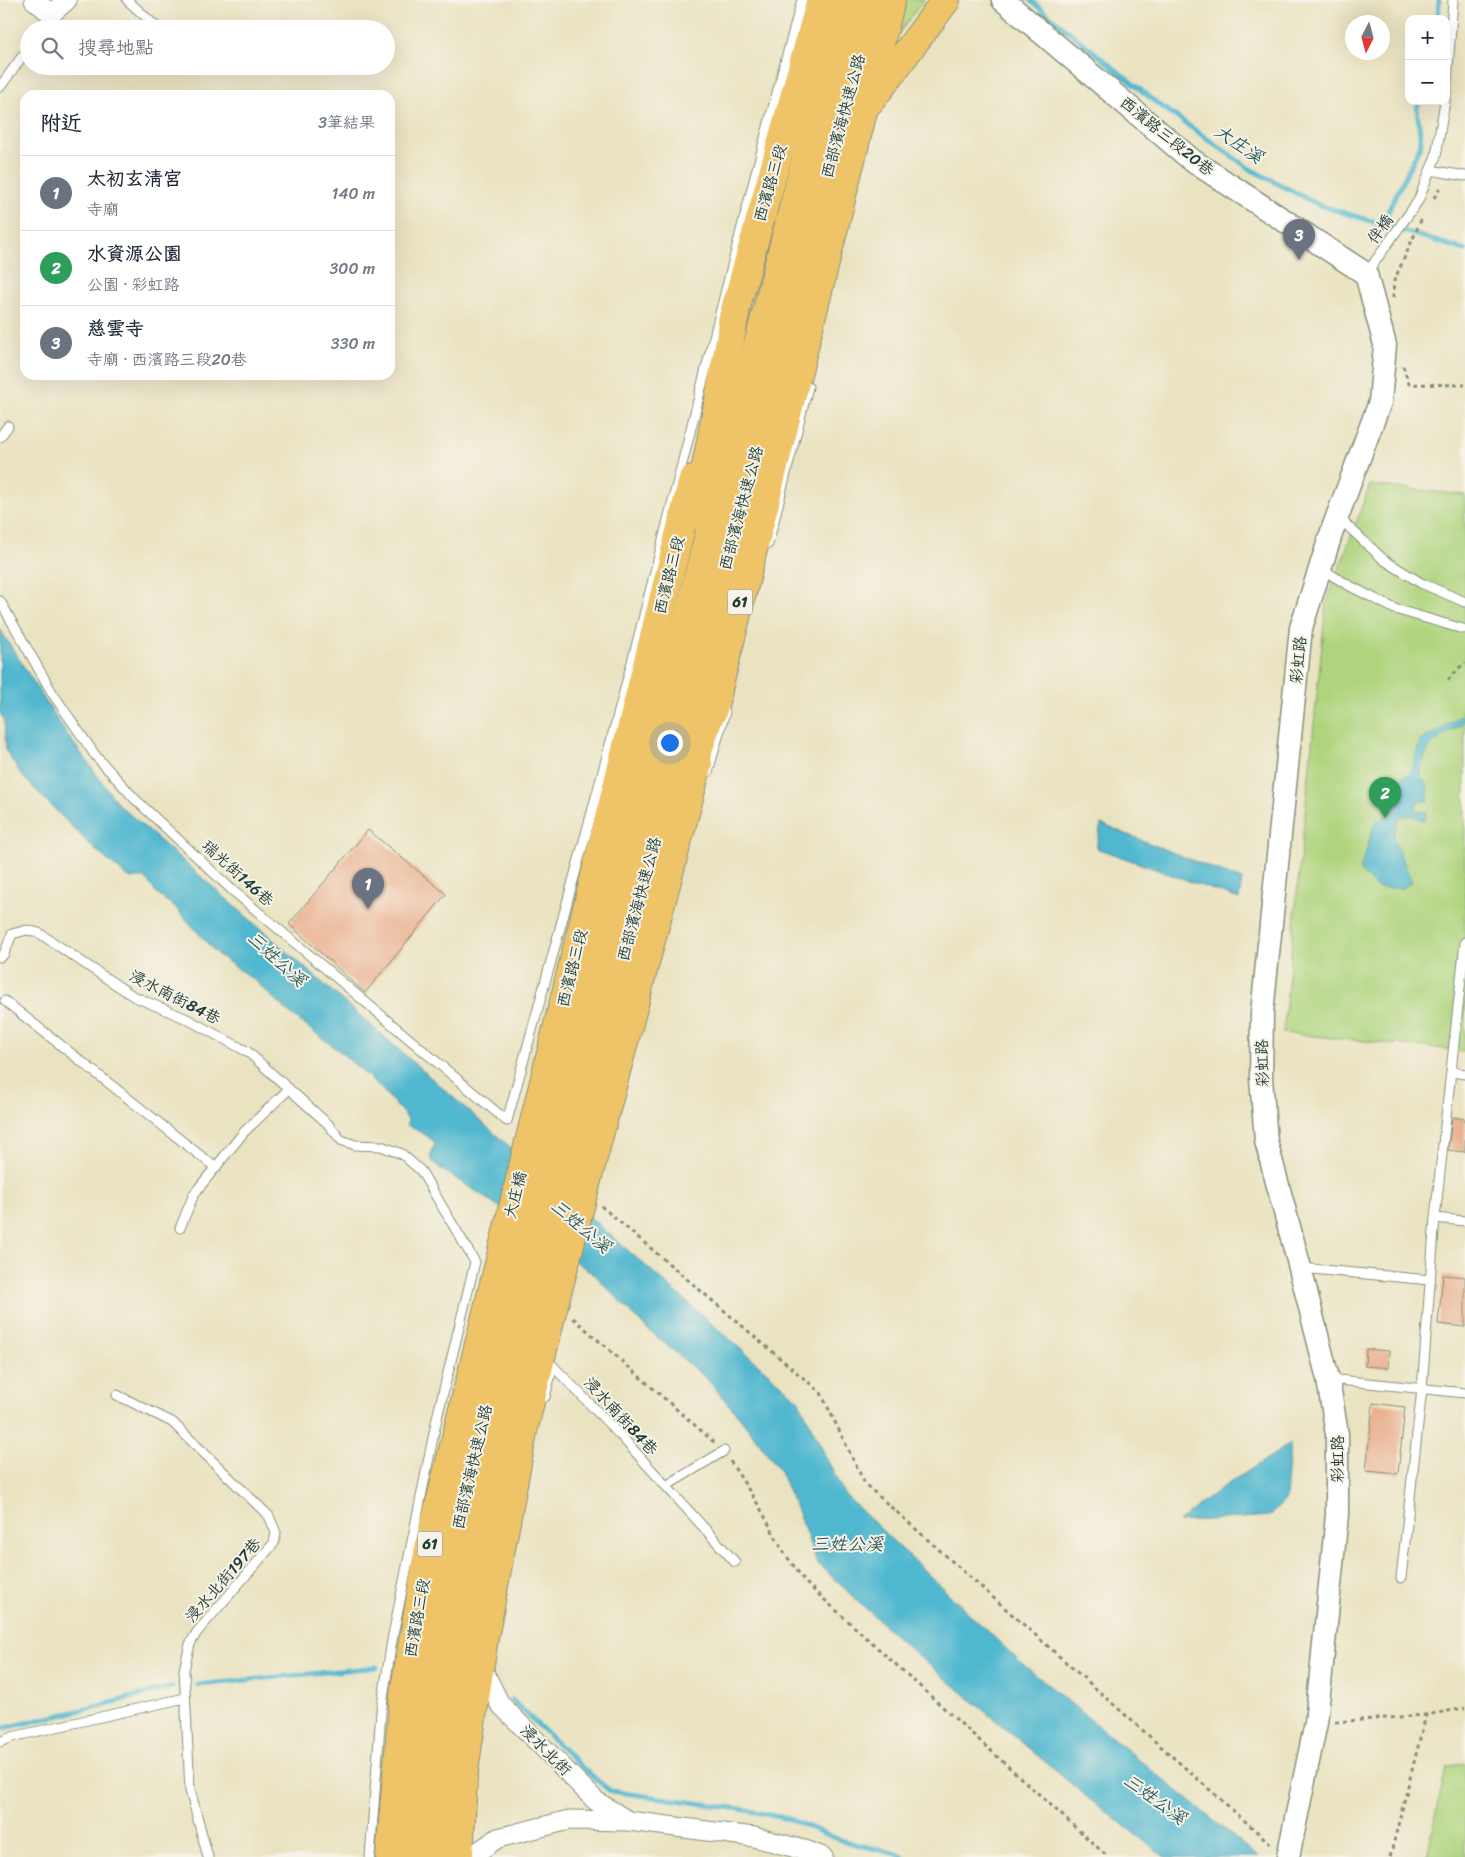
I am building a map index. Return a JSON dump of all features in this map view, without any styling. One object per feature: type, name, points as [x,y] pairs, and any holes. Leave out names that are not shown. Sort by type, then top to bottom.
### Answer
[{"type":"main road","name":"西濱路三段","points":[[526,1152],[738,298],[822,0]]},
{"type":"main road","name":"西部濱海快速公路","points":[[571,1192],[649,767],[847,0]]},
{"type":"main road","name":"西部濱海快速公路","points":[[571,1192],[604,1033],[873,0]]},
{"type":"main road","name":"61","points":[[459,1857],[463,1777],[482,1651],[523,1431],[560,1308],[571,1192],[723,695],[868,110],[891,0]]},
{"type":"main road","points":[[868,110],[946,0]]},
{"type":"main road","points":[[649,767],[738,298]]},
{"type":"main road","points":[[604,1033],[723,695]]},
{"type":"main road","name":"大庄橋","points":[[523,1256],[526,1152]]},
{"type":"main road","name":"61","points":[[523,1256],[571,1192]]},
{"type":"main road","name":"西濱路三段","points":[[390,1857],[385,1790],[430,1543],[523,1256]]},
{"type":"main road","name":"西部濱海快速公路","points":[[412,1857],[413,1804],[435,1626],[523,1256]]},
{"type":"main road","name":"西部濱海快速公路","points":[[437,1857],[458,1625],[523,1256]]},
{"type":"street","points":[[34,0],[45,20]]},
{"type":"street","points":[[48,20],[67,0]]},
{"type":"street","name":"西濱路三段20巷","points":[[1003,0],[1194,161],[1366,274]]},
{"type":"street","name":"彩虹路","points":[[1283,1854],[1316,1724],[1336,1515],[1338,1434],[1328,1379],[1266,1141],[1261,1078],[1262,1013],[1302,628],[1320,568],[1380,402],[1385,345],[1366,274]]},
{"type":"street","name":"浸水北街","points":[[482,1651],[500,1704],[596,1801],[629,1821]]},
{"type":"street","name":"浸水北街","points":[[470,1857],[498,1838],[569,1820],[629,1821],[754,1837],[808,1851],[823,1857]]},
{"type":"lane","points":[[127,0],[149,20]]},
{"type":"lane","name":"西濱路三段","points":[[507,1121],[626,684],[731,265],[802,0]]},
{"type":"lane","points":[[864,147],[868,110],[957,0]]},
{"type":"lane","points":[[1449,60],[1453,0]]},
{"type":"lane","points":[[0,87],[20,59]]},
{"type":"lane","points":[[1444,105],[1436,156],[1430,170],[1465,176]]},
{"type":"lane","name":"伴橋","points":[[1366,274],[1418,201],[1430,170]]},
{"type":"lane","points":[[765,557],[810,376]]},
{"type":"lane","points":[[0,437],[8,426]]},
{"type":"lane","points":[[1338,516],[1384,560],[1421,582],[1465,602]]},
{"type":"lane","points":[[1320,568],[1395,609],[1463,629]]},
{"type":"lane","name":"瑞光街146巷","points":[[0,601],[53,694],[95,755],[135,799],[232,890],[507,1121]]},
{"type":"lane","points":[[705,783],[723,695]]},
{"type":"lane","name":"浸水南街84巷","points":[[0,957],[4,954],[12,934],[28,930],[39,932],[133,996],[187,1019],[248,1052],[328,1124],[342,1140],[355,1145],[381,1146],[402,1154],[421,1170],[475,1262]]},
{"type":"lane","points":[[1401,1578],[1422,1389],[1435,1218],[1465,942]]},
{"type":"lane","points":[[5,1001],[216,1168]]},
{"type":"lane","points":[[1452,1072],[1465,1074]]},
{"type":"lane","points":[[180,1228],[194,1194],[244,1132],[289,1089]]},
{"type":"lane","points":[[1435,1218],[1465,1221]]},
{"type":"lane","name":"西濱路三段","points":[[370,1857],[385,1790],[381,1712],[392,1640],[437,1418],[475,1262]]},
{"type":"lane","points":[[1300,1268],[1430,1280]]},
{"type":"lane","name":"浸水南街84巷","points":[[542,1410],[553,1366],[619,1434],[735,1562]]},
{"type":"lane","points":[[1328,1379],[1465,1393]]},
{"type":"lane","name":"浸水北街197巷","points":[[117,1395],[172,1422],[269,1516],[276,1533],[274,1543],[197,1632],[190,1644],[184,1670],[190,1790],[208,1857]]},
{"type":"lane","points":[[666,1486],[724,1451]]},
{"type":"lane","points":[[482,1651],[494,1626],[507,1553],[522,1490]]},
{"type":"lane","points":[[0,1742],[185,1698]]},
{"type":"path","name":"伴橋","points":[[1394,307],[1394,281],[1423,215]]},
{"type":"path","points":[[1402,359],[1409,384],[1465,385]]},
{"type":"path","points":[[1448,680],[1465,662]]},
{"type":"path","points":[[571,1192],[821,1393],[865,1484],[1283,1854]]},
{"type":"path","points":[[560,1308],[724,1451],[759,1506],[783,1551],[806,1583],[1108,1857]]},
{"type":"path","points":[[1316,1724],[1426,1715],[1465,1708]]},
{"type":"path","points":[[1390,1857],[1426,1715]]},
{"type":"green space","points":[[902,0],[924,0],[890,45]]},
{"type":"green space","points":[[1370,485],[1465,495],[1465,1051],[1283,1033],[1326,604]]},
{"type":"green space","points":[[1465,1763],[1465,1857],[1427,1857],[1446,1768]]},
{"type":"water","name":"三姓公溪","points":[[0,629],[62,727],[118,804],[798,1399],[844,1494],[1019,1661],[1258,1857],[1165,1857],[1093,1802],[900,1640],[817,1563],[779,1469],[742,1420],[707,1379],[646,1328],[596,1276],[488,1199],[439,1168],[430,1158],[435,1143],[427,1136],[407,1125],[408,1119],[380,1087],[338,1050],[290,1014],[254,980],[217,954],[175,907],[158,895],[145,878],[129,878],[94,849],[22,776],[6,751],[4,720],[0,713]]},
{"type":"water","points":[[1465,700],[1465,717],[1460,726],[1445,734],[1430,746],[1421,765],[1421,777],[1428,787],[1428,801],[1417,802],[1415,811],[1427,812],[1424,820],[1411,815],[1399,817],[1393,837],[1412,882],[1402,888],[1377,888],[1360,871],[1374,825],[1389,813],[1399,779],[1411,773],[1420,741],[1461,716]]},
{"type":"water","points":[[1101,824],[1242,880],[1239,899],[1096,848]]},
{"type":"water","points":[[1290,1444],[1286,1499],[1270,1516],[1178,1522],[1220,1489]]},
{"type":"building","points":[[368,830],[446,894],[365,993],[289,924]]},
{"type":"building","points":[[1452,1117],[1465,1119],[1465,1152],[1448,1150]]},
{"type":"building","points":[[1443,1275],[1465,1277],[1465,1327],[1438,1324]]},
{"type":"building","points":[[1366,1349],[1389,1351],[1388,1368],[1365,1366]]},
{"type":"building","points":[[1373,1403],[1405,1407],[1398,1474],[1366,1471]]},
{"type":"waterway","name":"大庄溪","points":[[1030,0],[1158,104],[1250,169],[1319,205],[1465,250]]},
{"type":"waterway","points":[[1438,15],[1439,0]]},
{"type":"waterway","points":[[1382,224],[1421,144],[1418,105]]},
{"type":"waterway","points":[[198,1685],[377,1667]]},
{"type":"waterway","points":[[0,1729],[172,1687]]},
{"type":"waterway","points":[[512,1700],[585,1770],[610,1791],[741,1809],[789,1819],[843,1841],[903,1857]]},
{"type":"place","name":"慈雲寺","points":[[1299,260]]},
{"type":"place","name":"水資源公園","points":[[1385,818]]},
{"type":"place","name":"太初玄清宮","points":[[368,909]]}]
